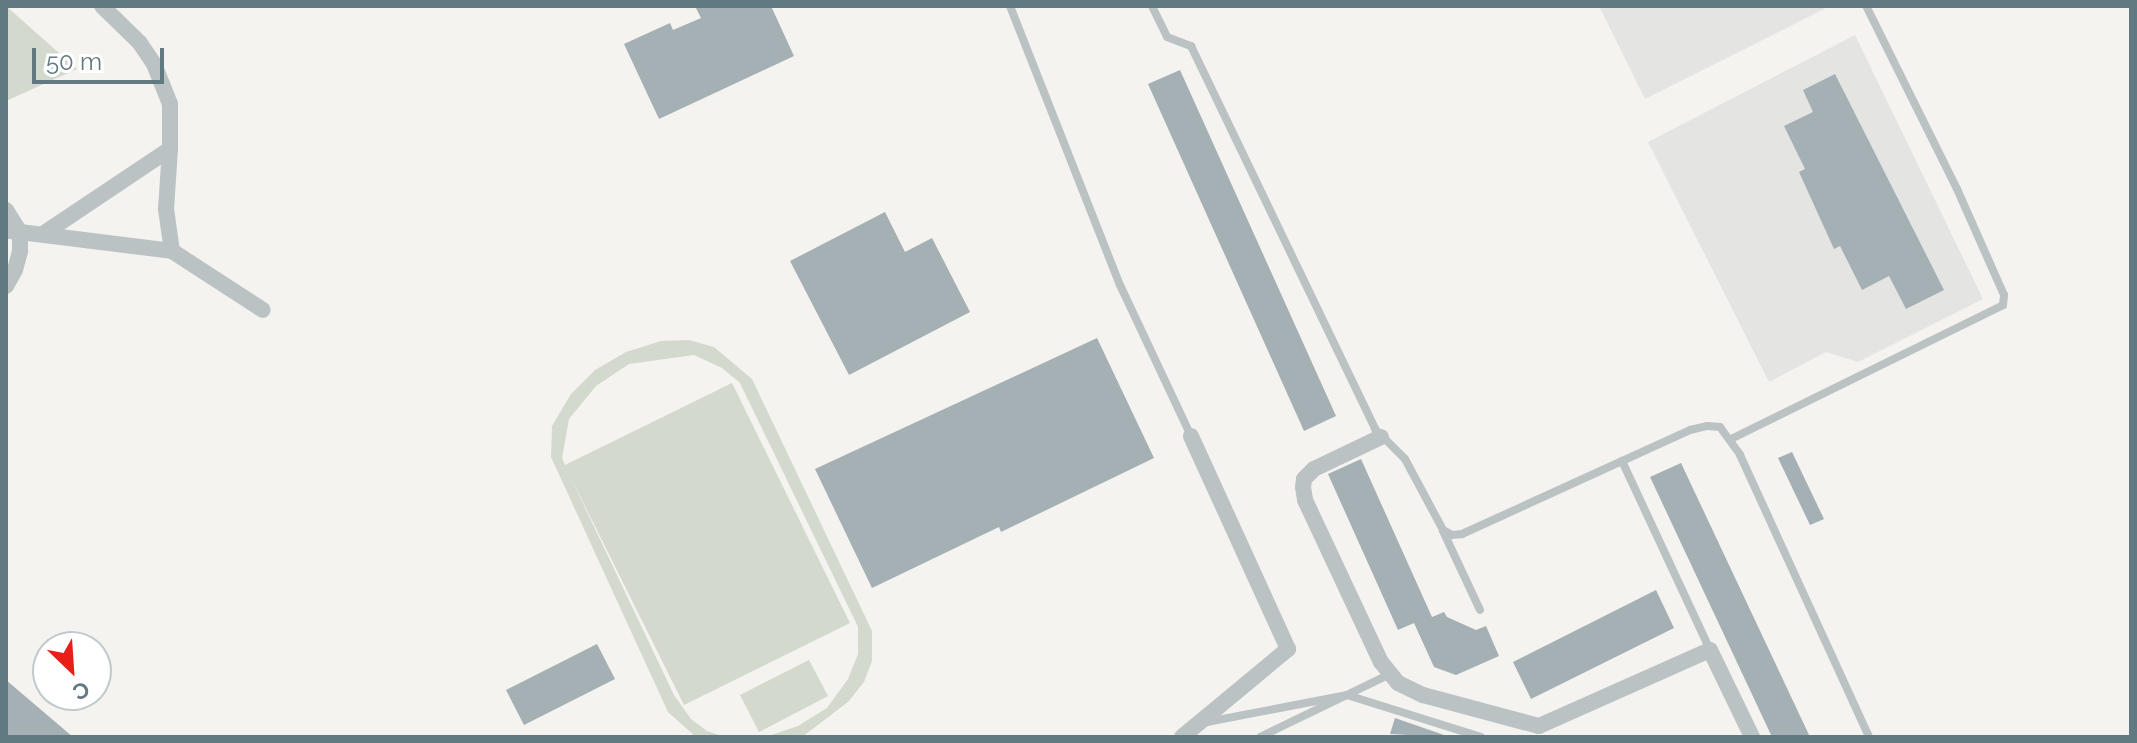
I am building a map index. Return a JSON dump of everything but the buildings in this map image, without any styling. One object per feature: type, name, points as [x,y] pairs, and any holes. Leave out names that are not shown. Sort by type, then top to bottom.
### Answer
[{"type":"street","points":[[102,6],[140,43],[154,64],[170,104],[166,209],[172,251]]},
{"type":"street","points":[[43,234],[170,149]]},
{"type":"street","points":[[6,210],[13,231],[15,270],[6,286]]},
{"type":"street","points":[[13,231],[172,251],[263,310]]},
{"type":"street","points":[[1182,737],[1288,649],[1191,436]]},
{"type":"street","points":[[1381,437],[1314,469],[1304,479],[1303,487],[1305,500],[1388,675],[1423,695],[1539,726],[1710,650],[1752,737]]},
{"type":"lane","points":[[1010,6],[1120,285],[1191,436]]},
{"type":"lane","points":[[1152,6],[1167,37],[1191,46],[1381,437],[1405,459],[1443,530],[1480,610]]},
{"type":"lane","points":[[1731,439],[2003,305],[2004,295],[1957,189],[1866,6]]},
{"type":"lane","points":[[1443,530],[1452,535],[1462,534],[1690,430],[1720,427],[1731,439],[1869,737]]},
{"type":"lane","points":[[1622,461],[1710,650]]},
{"type":"lane","points":[[1260,737],[1388,675]]},
{"type":"lane","points":[[1196,724],[1347,695],[1481,737]]},
{"type":"shaded area","points":[[6,6],[77,69],[6,101]]},
{"type":"shaded area","points":[[1599,6],[1830,6],[1645,99]]},
{"type":"shaded area","points":[[1855,35],[1983,299],[1858,362],[1826,352],[1769,382],[1648,142]]},
{"type":"shaded area","points":[[689,340],[714,347],[752,379],[872,631],[872,661],[864,682],[848,702],[802,737],[765,737],[798,726],[827,708],[848,679],[858,654],[858,627],[740,383],[722,368],[694,355],[629,364],[596,386],[569,419],[562,458],[565,465],[732,383],[850,623],[684,705],[569,474],[674,695],[691,719],[707,731],[725,737],[696,737],[668,712],[551,457],[552,426],[571,394],[595,370],[626,352],[661,341]]},
{"type":"shaded area","points":[[809,660],[828,696],[759,732],[740,695]]}]
